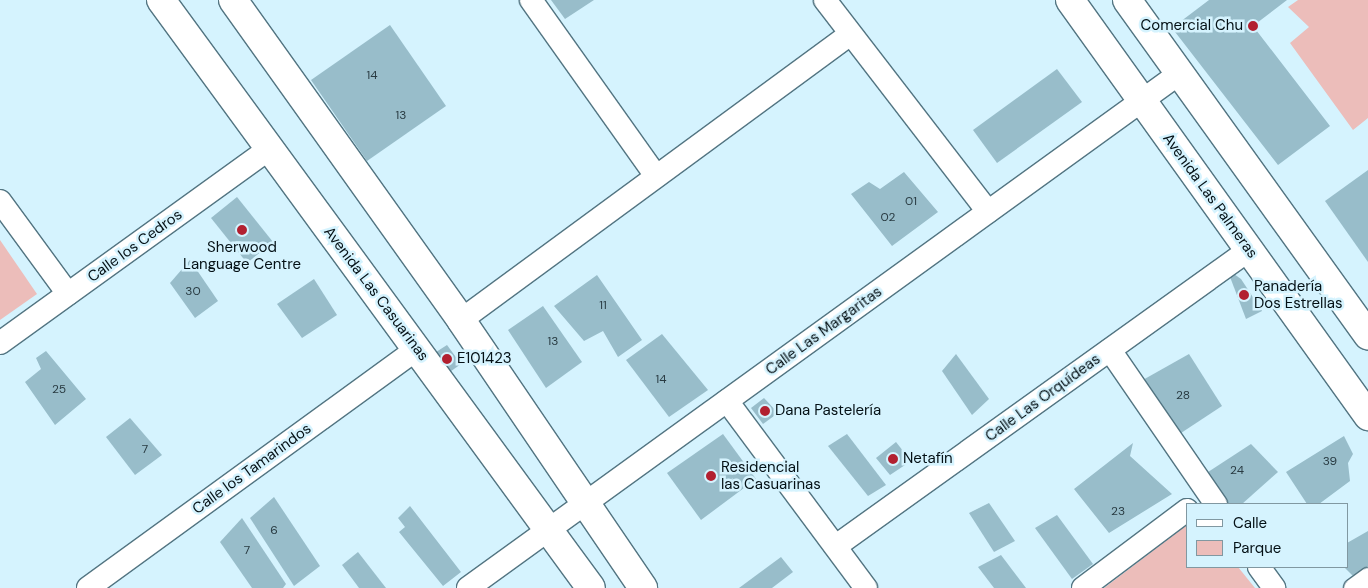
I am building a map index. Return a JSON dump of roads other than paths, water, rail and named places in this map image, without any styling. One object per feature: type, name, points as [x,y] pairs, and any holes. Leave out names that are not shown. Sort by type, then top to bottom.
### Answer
[{"type":"street","name":"Avenida Las Casuarinas","points":[[162,0],[550,529],[591,588]]},
{"type":"street","points":[[233,0],[461,320],[643,588]]},
{"type":"street","points":[[531,0],[656,176]]},
{"type":"street","points":[[825,0],[988,212]]},
{"type":"street","name":"Avenida Las Palmeras","points":[[1070,0],[1368,416]]},
{"type":"street","points":[[1130,2],[1368,334]]},
{"type":"street","points":[[461,320],[850,34]]},
{"type":"street","name":"Calle Las Margaritas","points":[[468,588],[1180,73]]},
{"type":"street","name":"Calle los Cedros","points":[[0,343],[270,148]]},
{"type":"street","points":[[0,201],[68,294]]},
{"type":"street","name":"Calle Las Orquídeas","points":[[836,546],[1249,250]]},
{"type":"street","name":"Calle los Tamarindos","points":[[88,588],[417,349]]},
{"type":"street","points":[[1110,350],[1207,501]]},
{"type":"street","points":[[727,401],[866,588]]},
{"type":"street","points":[[1082,588],[1186,511]]},
{"type":"street","points":[[1260,568],[1274,588]]},
{"type":"street","points":[[1353,588],[1368,577]]},
{"type":"place","name":"Comercial Chu","points":[[1253,26]]},
{"type":"place","name":"Sherwood Language Centre","points":[[242,230]]},
{"type":"place","name":"Panadería Dos Estrellas","points":[[1244,295]]},
{"type":"place","name":"E101423","points":[[447,359]]},
{"type":"place","name":"Dana Pastelería","points":[[765,411]]},
{"type":"place","name":"Netafín","points":[[893,459]]},
{"type":"place","name":"Residencial las Casuarinas","points":[[711,476]]}]
